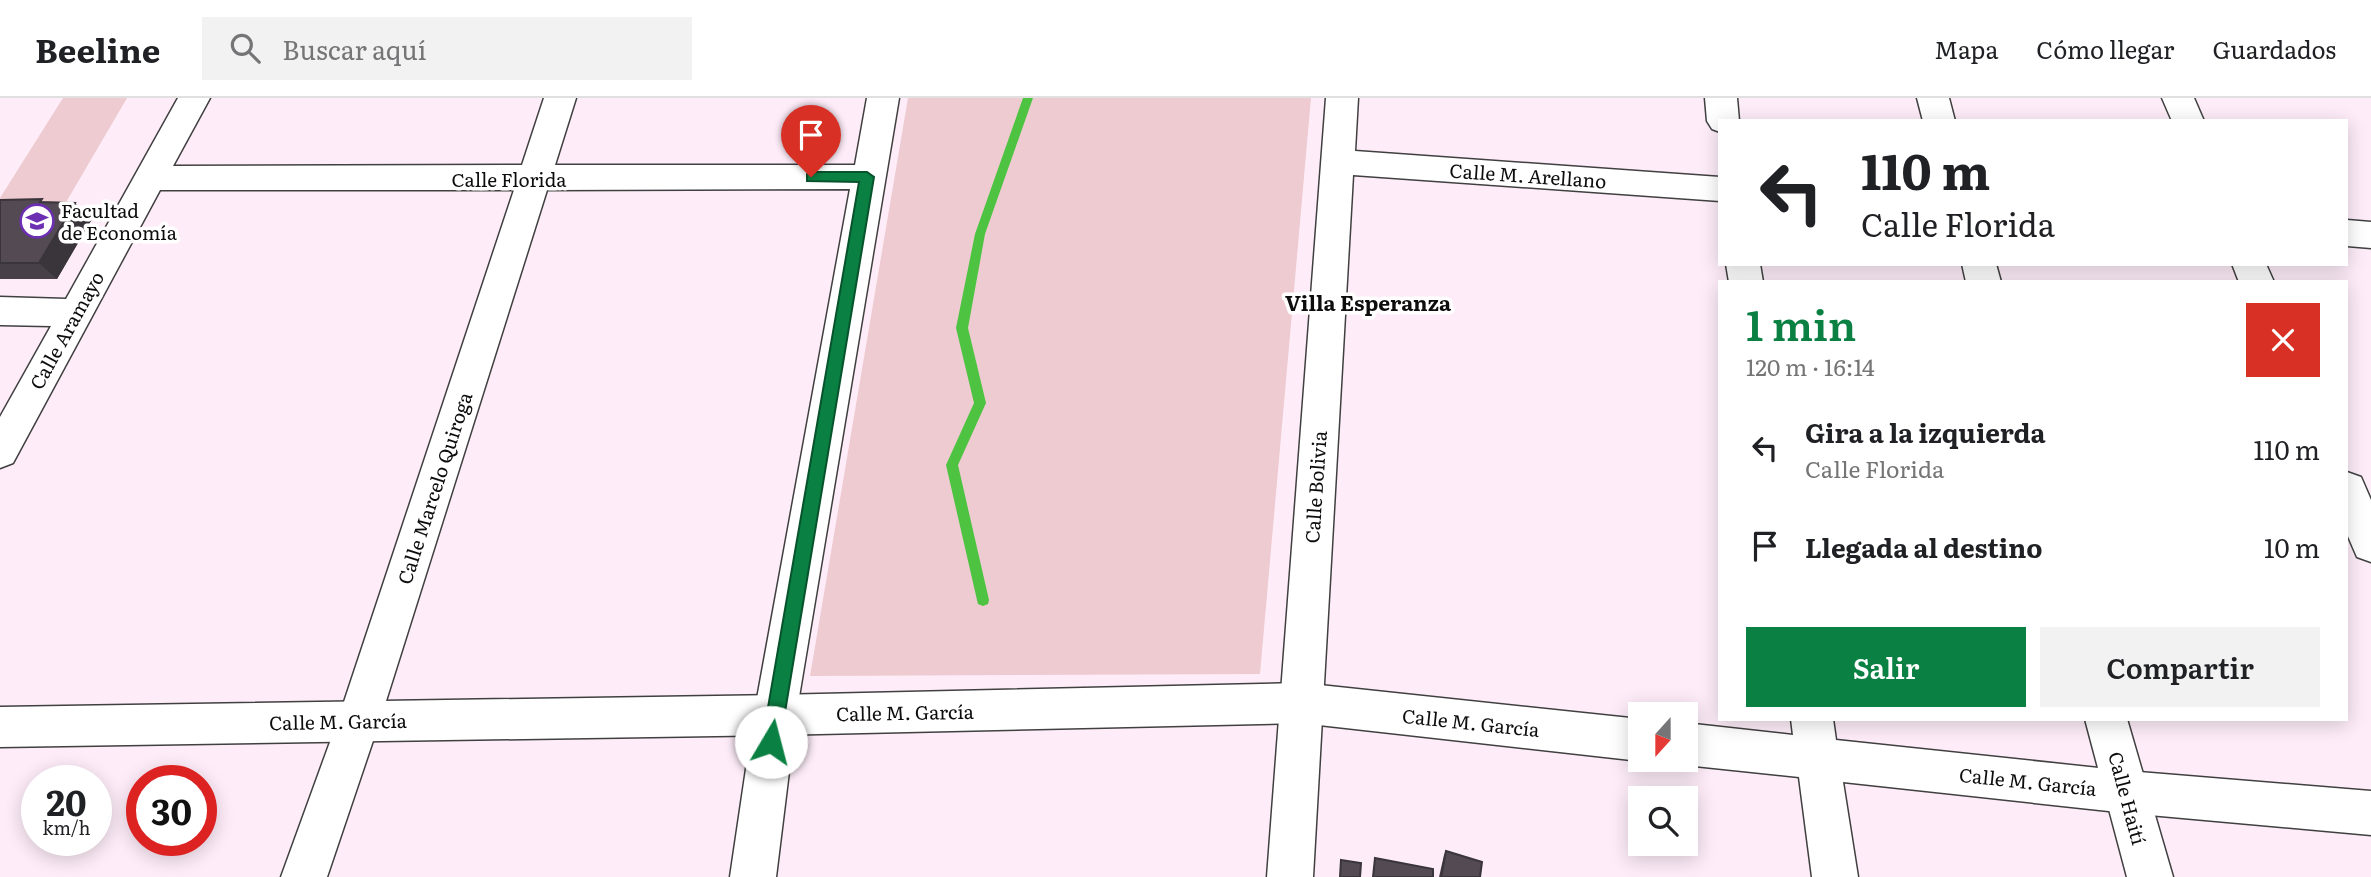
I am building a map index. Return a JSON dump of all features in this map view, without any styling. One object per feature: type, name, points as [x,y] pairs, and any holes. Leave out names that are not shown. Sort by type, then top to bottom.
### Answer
[{"type":"street","name":"Calle Aramayo","points":[[0,452],[194,98]]},
{"type":"street","name":"Calle Marcelo Quiroga","points":[[304,877],[359,720],[560,98]]},
{"type":"street","points":[[753,877],[775,715],[867,177],[883,98]]},
{"type":"street","name":"Calle Bolivia","points":[[1290,877],[1342,98]]},
{"type":"street","points":[[1721,98],[1724,119]]},
{"type":"street","points":[[1933,98],[1938,119]]},
{"type":"street","points":[[2178,98],[2187,119]]},
{"type":"street","name":"Calle M. Arellano","points":[[1336,162],[1718,189]]},
{"type":"street","name":"Calle Florida","points":[[150,178],[867,177]]},
{"type":"street","points":[[2348,233],[2371,235]]},
{"type":"street","points":[[0,311],[75,313]]},
{"type":"street","points":[[2348,491],[2371,545]]},
{"type":"street","name":"Calle M. García","points":[[0,727],[775,715],[1301,703],[1628,739]]},
{"type":"street","name":"Calle Haití","points":[[2107,721],[2150,877]]},
{"type":"street","points":[[1815,739],[1835,877]]},
{"type":"street","name":"Calle M. García","points":[[1698,744],[1815,739],[2127,792],[2371,813]]},
{"type":"shaded area","points":[[63,98],[127,98],[65,204],[0,204],[0,198]]},
{"type":"shaded area","points":[[908,98],[1311,98],[1260,674],[810,676]]},
{"type":"building","points":[[42,199],[40,202],[75,203],[39,263],[0,263],[0,200]]},
{"type":"building","points":[[1446,851],[1482,862],[1480,877],[1441,877]]},
{"type":"building","points":[[1375,858],[1433,869],[1433,877],[1373,877]]},
{"type":"building","points":[[1341,860],[1361,863],[1360,877],[1340,877]]},
{"type":"waterway","points":[[983,600],[952,465],[980,403],[962,328],[980,234],[1028,98]]},
{"type":"place","name":"Facultad de Economía","points":[[37,221]]},
{"type":"district","name":"Villa Esperanza","points":[[1368,301]]},
{"type":"route","points":[[771,742],[867,177],[811,177]]}]
